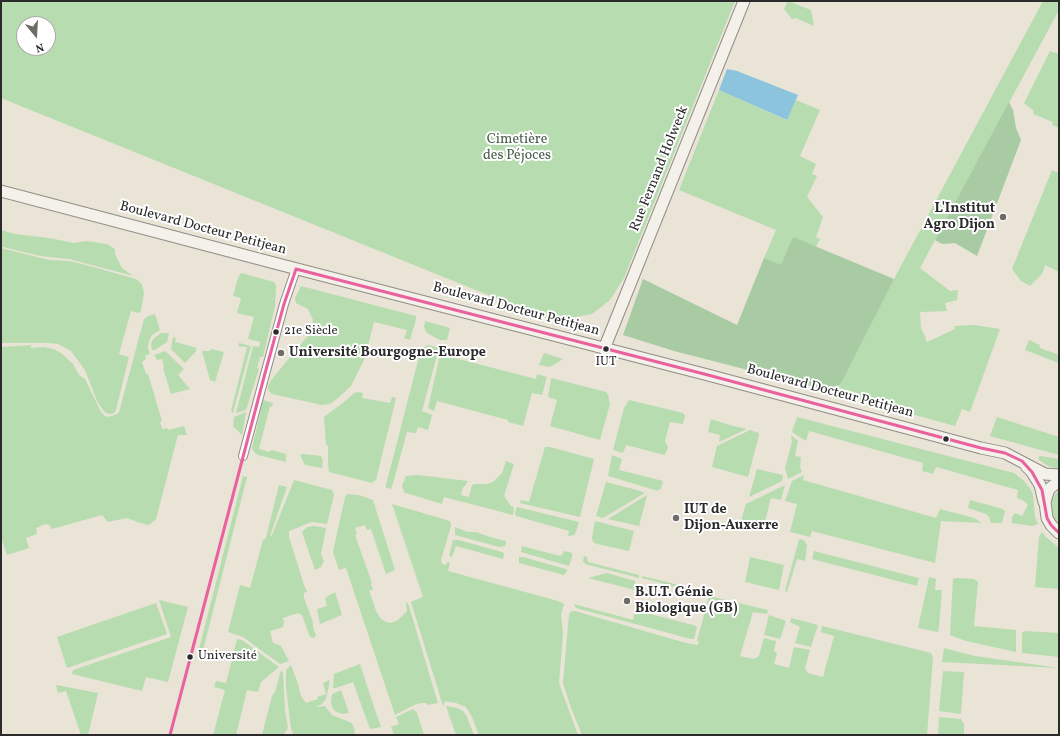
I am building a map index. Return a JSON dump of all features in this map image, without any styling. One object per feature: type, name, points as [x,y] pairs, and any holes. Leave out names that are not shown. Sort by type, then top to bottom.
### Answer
[{"type":"main road","name":"Rue Fernand Holweck","points":[[604,349],[744,1]]},
{"type":"main road","name":"Boulevard Docteur Petitjean","points":[[1,191],[708,375],[981,448],[1005,453],[1045,474],[1059,475]]},
{"type":"main road","name":"Boulevard Docteur Petitjean","points":[[1022,462],[1032,472],[1038,481],[1042,490],[1047,518],[1051,525],[1059,533]]},
{"type":"main road","points":[[1044,502],[1050,489],[1059,481]]},
{"type":"street","points":[[243,456],[284,304],[296,268]]},
{"type":"green space","name":"Cimetière des Péjoces","points":[[1,1],[735,1],[624,278],[610,300],[592,314],[570,318],[545,318],[1,98]]},
{"type":"green space","points":[[788,1],[811,10],[814,26],[796,18],[792,19],[784,9]]},
{"type":"green space","points":[[1043,1],[1059,1],[1059,10],[920,268],[950,291],[958,290],[957,300],[945,303],[947,311],[920,312],[921,328],[927,342],[955,329],[954,326],[974,325],[1000,329],[970,412],[962,409],[955,426],[857,399],[854,392],[836,387]]},
{"type":"green space","points":[[1050,51],[1059,54],[1059,128],[1052,125],[1053,122],[1033,114],[1034,111],[1024,103]]},
{"type":"green space","points":[[719,90],[786,120],[796,100],[820,110],[800,156],[816,164],[812,174],[817,176],[807,197],[823,217],[816,237],[820,239],[816,247],[793,238],[781,266],[764,258],[776,230],[679,190]]},
{"type":"green space","points":[[1009,102],[1013,110],[1016,128],[1021,140],[977,256],[955,243],[942,244],[935,240]]},
{"type":"green space","points":[[1052,170],[1059,173],[1059,272],[1045,265],[1042,274],[1030,286],[1021,281],[1012,269]]},
{"type":"green space","points":[[1,230],[15,234],[74,243],[86,241],[107,244],[115,249],[115,254],[122,268],[133,276],[69,259],[40,256],[3,247],[1,246]]},
{"type":"green space","points":[[793,237],[894,279],[841,383],[833,390],[806,385],[674,351],[623,335],[643,279],[737,325],[764,258],[781,265]]},
{"type":"green space","points":[[1,248],[49,260],[70,261],[86,265],[136,279],[142,284],[144,293],[141,311],[139,313],[131,311],[119,354],[129,357],[114,413],[106,413],[103,410],[97,401],[85,370],[71,351],[58,344],[1,343]]},
{"type":"green space","points":[[241,273],[274,282],[276,286],[275,306],[263,357],[260,357],[257,368],[259,369],[246,410],[236,413],[253,346],[259,347],[260,342],[248,339],[254,317],[237,313],[241,298],[233,296]]},
{"type":"green space","points":[[301,286],[416,316],[410,340],[404,338],[407,330],[374,322],[365,358],[351,386],[330,404],[322,405],[272,394],[268,390],[268,386],[272,379],[311,332],[313,320],[308,309],[296,303],[295,298]]},
{"type":"green space","points":[[155,314],[160,330],[152,335],[148,348],[150,354],[145,356],[146,359],[142,362],[146,374],[148,374],[162,421],[160,422],[162,429],[167,428],[168,430],[184,426],[187,435],[178,435],[156,519],[149,525],[127,518],[108,522],[102,515],[52,529],[46,524],[36,528],[37,534],[26,538],[29,548],[7,555],[1,537],[1,347],[32,345],[30,348],[44,347],[61,353],[73,364],[79,375],[85,379],[101,412],[105,416],[109,417],[119,412],[144,319]]},
{"type":"green space","points":[[425,321],[450,328],[447,340],[440,340],[427,333],[424,327]]},
{"type":"green space","points":[[161,333],[169,333],[167,342],[155,350],[152,350],[151,344],[153,339]]},
{"type":"green space","points":[[173,337],[176,338],[175,342],[197,348],[195,350],[197,350],[185,363],[171,349]]},
{"type":"green space","points":[[1029,340],[1040,345],[1040,348],[1059,355],[1059,363],[1025,350]]},
{"type":"green space","points":[[239,343],[251,346],[233,413],[231,411],[247,347],[238,346]]},
{"type":"green space","points":[[428,345],[439,348],[422,411],[432,415],[428,430],[418,427],[416,433],[407,432],[391,489],[386,488],[421,349]]},
{"type":"green space","points":[[211,349],[224,352],[215,382],[210,380],[202,351],[210,351]]},
{"type":"green space","points":[[165,351],[184,369],[178,375],[190,389],[171,394],[163,368],[162,359],[157,360],[154,355]]},
{"type":"green space","points":[[544,353],[563,359],[550,367],[539,365]]},
{"type":"green space","points":[[440,355],[536,379],[537,374],[547,377],[542,395],[532,393],[523,426],[508,422],[508,420],[437,401],[434,411],[428,408]]},
{"type":"green space","points":[[551,378],[606,392],[610,404],[600,440],[550,426],[557,400],[548,397]]},
{"type":"green space","points":[[357,392],[363,393],[362,398],[390,403],[392,397],[396,398],[376,480],[372,483],[329,472],[328,446],[326,444],[324,417]]},
{"type":"green space","points":[[263,400],[273,403],[272,407],[270,406],[259,449],[270,452],[271,450],[286,454],[286,462],[258,455],[252,448]]},
{"type":"green space","points":[[629,400],[683,413],[685,416],[683,424],[670,422],[665,441],[668,447],[665,455],[626,445],[623,453],[613,450],[624,408]]},
{"type":"green space","points":[[246,412],[242,435],[233,426],[234,417]]},
{"type":"green space","points":[[797,417],[1014,473],[1024,481],[1031,490],[1033,495],[1035,517],[1038,524],[1032,526],[1012,523],[1012,517],[1015,513],[1022,516],[1028,505],[1024,501],[1017,498],[1018,490],[936,467],[933,474],[922,471],[923,463],[809,431],[806,441],[792,432]]},
{"type":"green space","points":[[997,417],[1059,437],[1059,455],[990,436]]},
{"type":"green space","points":[[711,419],[747,429],[719,442],[720,435],[708,432]]},
{"type":"green space","points":[[750,430],[759,433],[759,435],[748,477],[712,467],[717,446]]},
{"type":"green space","points":[[791,435],[798,441],[795,456],[801,457],[800,467],[802,472],[788,479],[785,468],[792,442]]},
{"type":"green space","points":[[545,447],[594,459],[580,517],[520,503],[521,500],[529,502]]},
{"type":"green space","points":[[300,455],[321,456],[323,461],[322,468],[305,465]]},
{"type":"green space","points":[[612,455],[622,459],[619,470],[663,481],[661,489],[658,491],[608,476]]},
{"type":"green space","points":[[1041,456],[1059,459],[1059,469],[1048,466],[1039,460],[1038,457]]},
{"type":"green space","points":[[506,461],[514,464],[504,496],[511,506],[514,507],[513,515],[444,497],[442,504],[406,493],[404,492],[402,486],[406,476],[418,475],[468,481],[463,487],[461,495],[469,497],[472,485],[493,482],[502,473]]},
{"type":"green space","points":[[757,469],[783,475],[782,481],[749,497]]},
{"type":"green space","points":[[804,475],[803,480],[936,518],[940,509],[974,518],[982,523],[941,521],[935,563],[812,531],[810,537],[790,532],[797,504],[785,501],[792,481]]},
{"type":"green space","points":[[243,476],[247,477],[201,658],[197,657]]},
{"type":"green space","points":[[294,480],[332,490],[334,495],[327,524],[312,522],[289,531],[289,537],[306,588],[307,592],[304,593],[304,598],[313,622],[316,636],[313,638],[310,637],[302,615],[298,613],[283,618],[283,627],[270,631],[273,643],[281,646],[289,661],[280,664],[243,637],[228,632],[240,585],[250,588],[263,540],[266,538],[279,485],[287,487],[270,536],[272,535]]},
{"type":"green space","points":[[606,482],[645,493],[603,518],[596,516]]},
{"type":"green space","points":[[785,485],[781,500],[771,498],[764,525],[769,527],[768,531],[744,525],[743,528],[739,527],[746,504]]},
{"type":"green space","points":[[1059,491],[1059,526],[1052,515],[1051,508],[1055,494]]},
{"type":"green space","points":[[347,494],[359,495],[373,500],[395,570],[386,574],[371,529],[367,530],[365,525],[355,528],[357,534],[355,535],[372,583],[373,590],[369,590],[376,611],[381,619],[386,622],[391,623],[398,620],[407,611],[406,603],[408,603],[438,703],[428,705],[426,703],[422,703],[414,705],[395,715],[346,568],[339,570],[333,552],[345,497]]},
{"type":"green space","points":[[647,495],[639,526],[608,519]]},
{"type":"green space","points":[[970,500],[1003,509],[1005,511],[1002,523],[991,523],[986,514],[968,508]]},
{"type":"green space","points":[[392,504],[450,521],[451,526],[441,560],[442,564],[445,565],[448,562],[450,563],[448,571],[558,601],[564,604],[561,614],[563,634],[559,683],[578,735],[479,735],[472,717],[466,707],[445,701],[443,706],[411,602],[423,597]]},
{"type":"green space","points":[[517,507],[579,522],[576,532],[574,535],[568,536],[569,531],[516,516],[515,512]]},
{"type":"green space","points":[[595,521],[634,531],[629,551],[593,542],[592,538]]},
{"type":"green space","points":[[314,526],[326,528],[321,554],[324,561],[321,567],[315,570],[302,532],[307,527]]},
{"type":"green space","points":[[455,527],[468,532],[476,532],[506,541],[505,546],[499,547],[455,535]]},
{"type":"green space","points":[[1042,532],[1059,548],[1059,589],[1035,587],[1039,537]]},
{"type":"green space","points":[[799,539],[804,540],[807,545],[805,561],[797,559],[787,592],[785,591]]},
{"type":"green space","points":[[453,540],[459,540],[502,552],[504,554],[503,559],[456,546],[451,557],[449,555]]},
{"type":"green space","points":[[522,546],[560,556],[564,551],[572,553],[572,557],[569,566],[521,552]]},
{"type":"green space","points":[[814,551],[919,578],[917,586],[812,559]]},
{"type":"green space","points":[[584,556],[587,557],[588,562],[639,575],[639,578],[585,564],[583,561]]},
{"type":"green space","points":[[519,557],[566,569],[567,571],[564,575],[519,563]]},
{"type":"green space","points":[[750,557],[784,565],[779,590],[745,582]]},
{"type":"green space","points":[[607,573],[635,581],[635,590],[588,578]]},
{"type":"green space","points":[[642,576],[703,591],[704,587],[705,592],[703,594],[642,578]]},
{"type":"green space","points":[[929,577],[936,579],[935,590],[942,590],[938,632],[918,628]]},
{"type":"green space","points":[[953,579],[974,579],[978,582],[974,626],[1016,630],[1016,652],[966,641],[950,635]]},
{"type":"green space","points":[[335,592],[342,615],[320,624],[317,609],[327,606],[325,598]]},
{"type":"green space","points":[[709,596],[768,610],[767,614],[753,612],[740,656],[754,659],[759,656],[764,638],[776,641],[774,651],[777,653],[774,664],[789,668],[794,647],[810,650],[805,668],[808,673],[823,677],[834,636],[821,632],[822,626],[931,653],[933,657],[927,735],[582,735],[563,683],[569,614],[572,611],[575,611],[686,643],[698,645],[699,642],[697,641]]},
{"type":"green space","points":[[159,600],[188,607],[168,682],[146,677],[142,691],[72,674],[73,670],[171,637]]},
{"type":"green space","points":[[156,603],[167,634],[67,668],[57,637]]},
{"type":"green space","points":[[574,604],[633,620],[635,610],[697,627],[694,639],[691,639],[576,608]]},
{"type":"green space","points":[[769,615],[786,621],[780,639],[764,635]]},
{"type":"green space","points":[[791,618],[818,625],[811,647],[795,643],[800,627],[790,622]]},
{"type":"green space","points":[[1025,631],[1059,633],[1059,657],[1022,653],[1022,633]]},
{"type":"green space","points":[[237,639],[242,640],[279,667],[261,682],[258,692],[247,690],[236,735],[213,735],[225,690],[214,687],[216,681],[226,683]]},
{"type":"green space","points":[[944,648],[975,656],[1059,668],[942,662]]},
{"type":"green space","points":[[360,664],[381,727],[370,729],[353,682],[333,688],[334,674]]},
{"type":"green space","points":[[291,665],[301,696],[306,703],[318,699],[317,697],[326,694],[323,683],[330,680],[326,699],[322,704],[315,707],[325,706],[332,715],[352,723],[355,735],[294,735],[291,729],[286,688],[286,670]]},
{"type":"green space","points":[[281,670],[283,673],[285,710],[288,728],[283,735],[262,735],[272,696],[275,692]]},
{"type":"green space","points":[[943,671],[964,672],[961,714],[939,711]]},
{"type":"green space","points":[[56,685],[98,693],[88,735],[81,735],[66,691],[58,693]]},
{"type":"green space","points":[[341,690],[349,713],[343,714],[336,712],[332,707],[332,694]]},
{"type":"green space","points":[[446,706],[463,711],[474,735],[456,735]]},
{"type":"green space","points":[[413,709],[417,713],[424,735],[394,735],[391,727],[399,724],[396,717]]},
{"type":"green space","points":[[939,717],[961,719],[964,723],[964,735],[938,735]]},
{"type":"water","points":[[727,69],[737,71],[798,95],[787,120],[719,90]]},
{"type":"transit line","points":[[296,269],[1005,453],[1022,461],[1032,472],[1042,490],[1047,518],[1051,525],[1059,533]]},
{"type":"transit line","points":[[170,735],[264,377],[284,304],[296,269]]},
{"type":"place","name":"L'Institut Agro Dijon","points":[[1003,217]]},
{"type":"place","name":"21e Siècle","points":[[276,332]]},
{"type":"place","name":"IUT","points":[[606,349]]},
{"type":"place","name":"Université Bourgogne-Europe","points":[[281,353]]},
{"type":"place","name":"IUT de Dijon-Auxerre","points":[[676,518]]},
{"type":"place","name":"B.U.T. Génie Biologique (GB)","points":[[627,601]]},
{"type":"place","name":"Université","points":[[190,657]]}]
